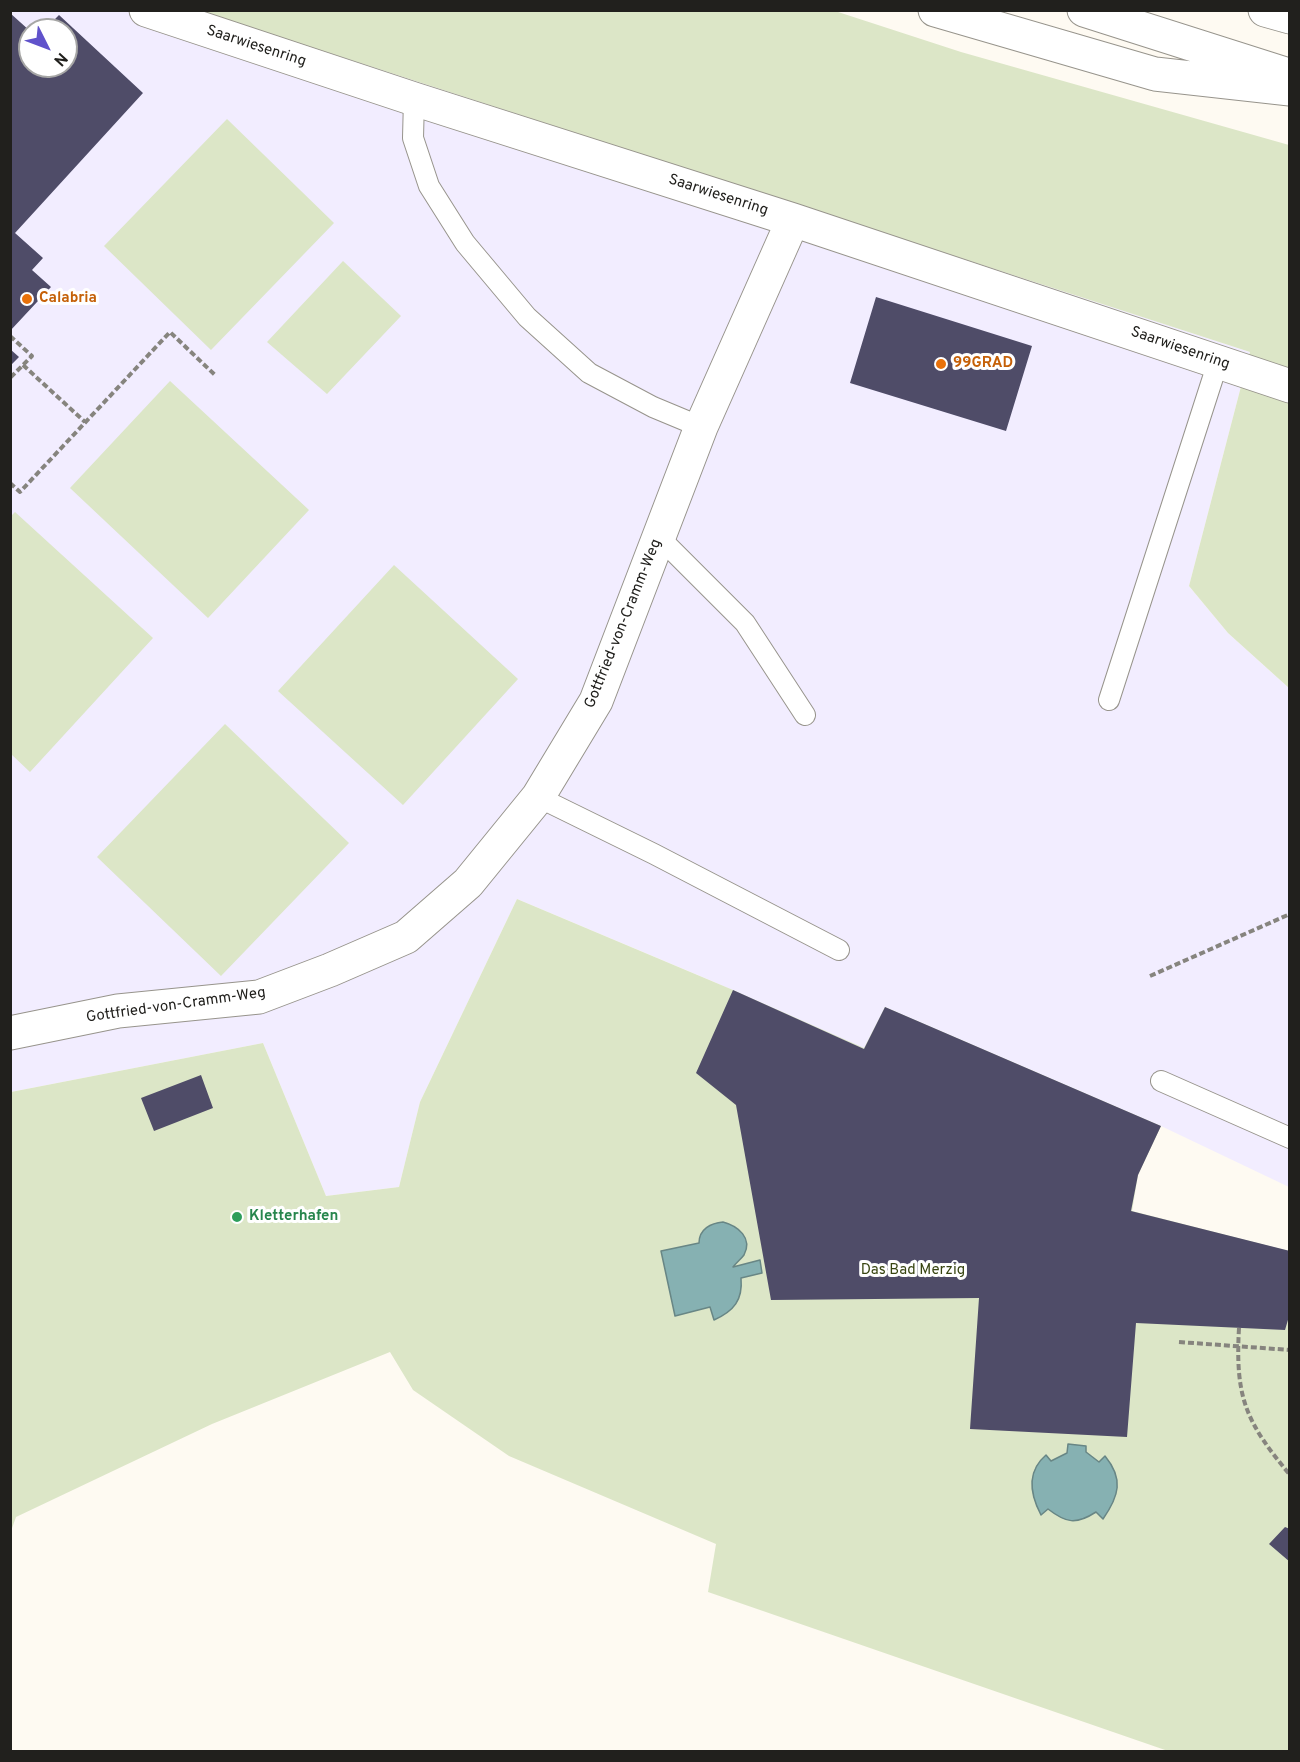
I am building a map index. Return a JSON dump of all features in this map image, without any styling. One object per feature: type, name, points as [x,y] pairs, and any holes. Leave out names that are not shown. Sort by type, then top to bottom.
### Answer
[{"type":"main road","name":"Saarwiesenring","points":[[146,10],[414,99],[793,220],[1290,386]]},
{"type":"main road","points":[[935,10],[1155,74],[1290,89]]},
{"type":"main road","points":[[1084,10],[1290,75]]},
{"type":"main road","points":[[1265,10],[1290,17]]},
{"type":"main road","name":"Gottfried-von-Cramm-Weg","points":[[10,1033],[118,1011],[259,997],[330,970],[406,937],[468,883],[538,797],[596,700],[701,427],[793,220]]},
{"type":"lane","points":[[414,99],[413,138],[429,186],[465,243],[527,317],[589,373],[653,407],[701,427]]},
{"type":"lane","points":[[1109,700],[1218,362]]},
{"type":"lane","points":[[659,537],[745,623],[805,715]]},
{"type":"lane","points":[[538,797],[839,950]]},
{"type":"lane","points":[[1161,1081],[1290,1138]]},
{"type":"path","points":[[10,483],[20,492],[170,332],[215,375]]},
{"type":"path","points":[[10,336],[32,356],[10,378]]},
{"type":"path","points":[[23,365],[85,422]]},
{"type":"path","points":[[1150,976],[1290,914]]},
{"type":"path","points":[[1239,1328],[1237,1358],[1242,1396],[1252,1424],[1264,1444],[1290,1475]]},
{"type":"path","points":[[1179,1342],[1290,1350]]},
{"type":"shaded area","points":[[10,11],[200,11],[1250,352],[1189,586],[1228,633],[1289,688],[1289,1187],[1161,1126],[885,1007],[864,1049],[712,981],[517,899],[420,1102],[399,1187],[326,1196],[263,1043],[11,1092]]},
{"type":"green space","points":[[200,11],[835,11],[961,52],[1289,145],[1289,688],[1228,633],[1189,586],[1250,352]]},
{"type":"green space","points":[[227,119],[334,223],[211,350],[104,246]]},
{"type":"green space","points":[[343,261],[401,316],[327,394],[267,342]]},
{"type":"green space","points":[[170,381],[309,510],[208,618],[70,488]]},
{"type":"green space","points":[[15,512],[153,638],[30,772],[11,754],[10,517]]},
{"type":"green space","points":[[394,565],[518,679],[403,805],[278,691]]},
{"type":"green space","points":[[225,724],[349,843],[221,976],[97,857]]},
{"type":"green space","name":"Das Bad Merzig","points":[[517,899],[864,1048],[885,1007],[1161,1126],[1138,1175],[1132,1211],[1289,1251],[1289,1751],[1168,1751],[708,1592],[716,1544],[509,1456],[413,1390],[390,1352],[212,1424],[16,1517],[11,1531],[11,1092],[263,1043],[326,1196],[399,1187],[420,1102]]},
{"type":"water","points":[[723,1222],[739,1230],[747,1243],[744,1255],[733,1267],[760,1260],[762,1273],[741,1278],[739,1299],[736,1304],[727,1313],[714,1320],[710,1307],[675,1316],[661,1251],[699,1243],[703,1230]]},
{"type":"water","points":[[1068,1444],[1086,1446],[1086,1452],[1099,1462],[1105,1456],[1115,1472],[1116,1495],[1103,1519],[1096,1512],[1083,1519],[1071,1521],[1048,1509],[1041,1515],[1037,1507],[1032,1491],[1035,1469],[1046,1455],[1051,1461],[1067,1453]]},
{"type":"building","points":[[10,13],[18,20],[18,78],[78,78],[78,33],[143,93],[15,233],[43,258],[32,270],[51,287],[10,331]]},
{"type":"building","name":"99GRAD","points":[[876,297],[1032,346],[1006,431],[850,383]]},
{"type":"building","points":[[10,349],[19,357],[10,366]]},
{"type":"building","points":[[733,990],[864,1049],[885,1007],[1161,1126],[1138,1175],[1131,1211],[1290,1251],[1290,1313],[1285,1330],[1136,1323],[1127,1437],[970,1429],[979,1298],[771,1300],[736,1105],[696,1073]]},
{"type":"building","points":[[201,1075],[213,1108],[154,1131],[141,1098]]},
{"type":"building","points":[[1285,1527],[1290,1529],[1290,1562],[1269,1544]]},
{"type":"place","name":"Calabria","points":[[27,299]]},
{"type":"place","name":"99GRAD","points":[[941,364]]},
{"type":"place","name":"Kletterhafen","points":[[237,1217]]}]
